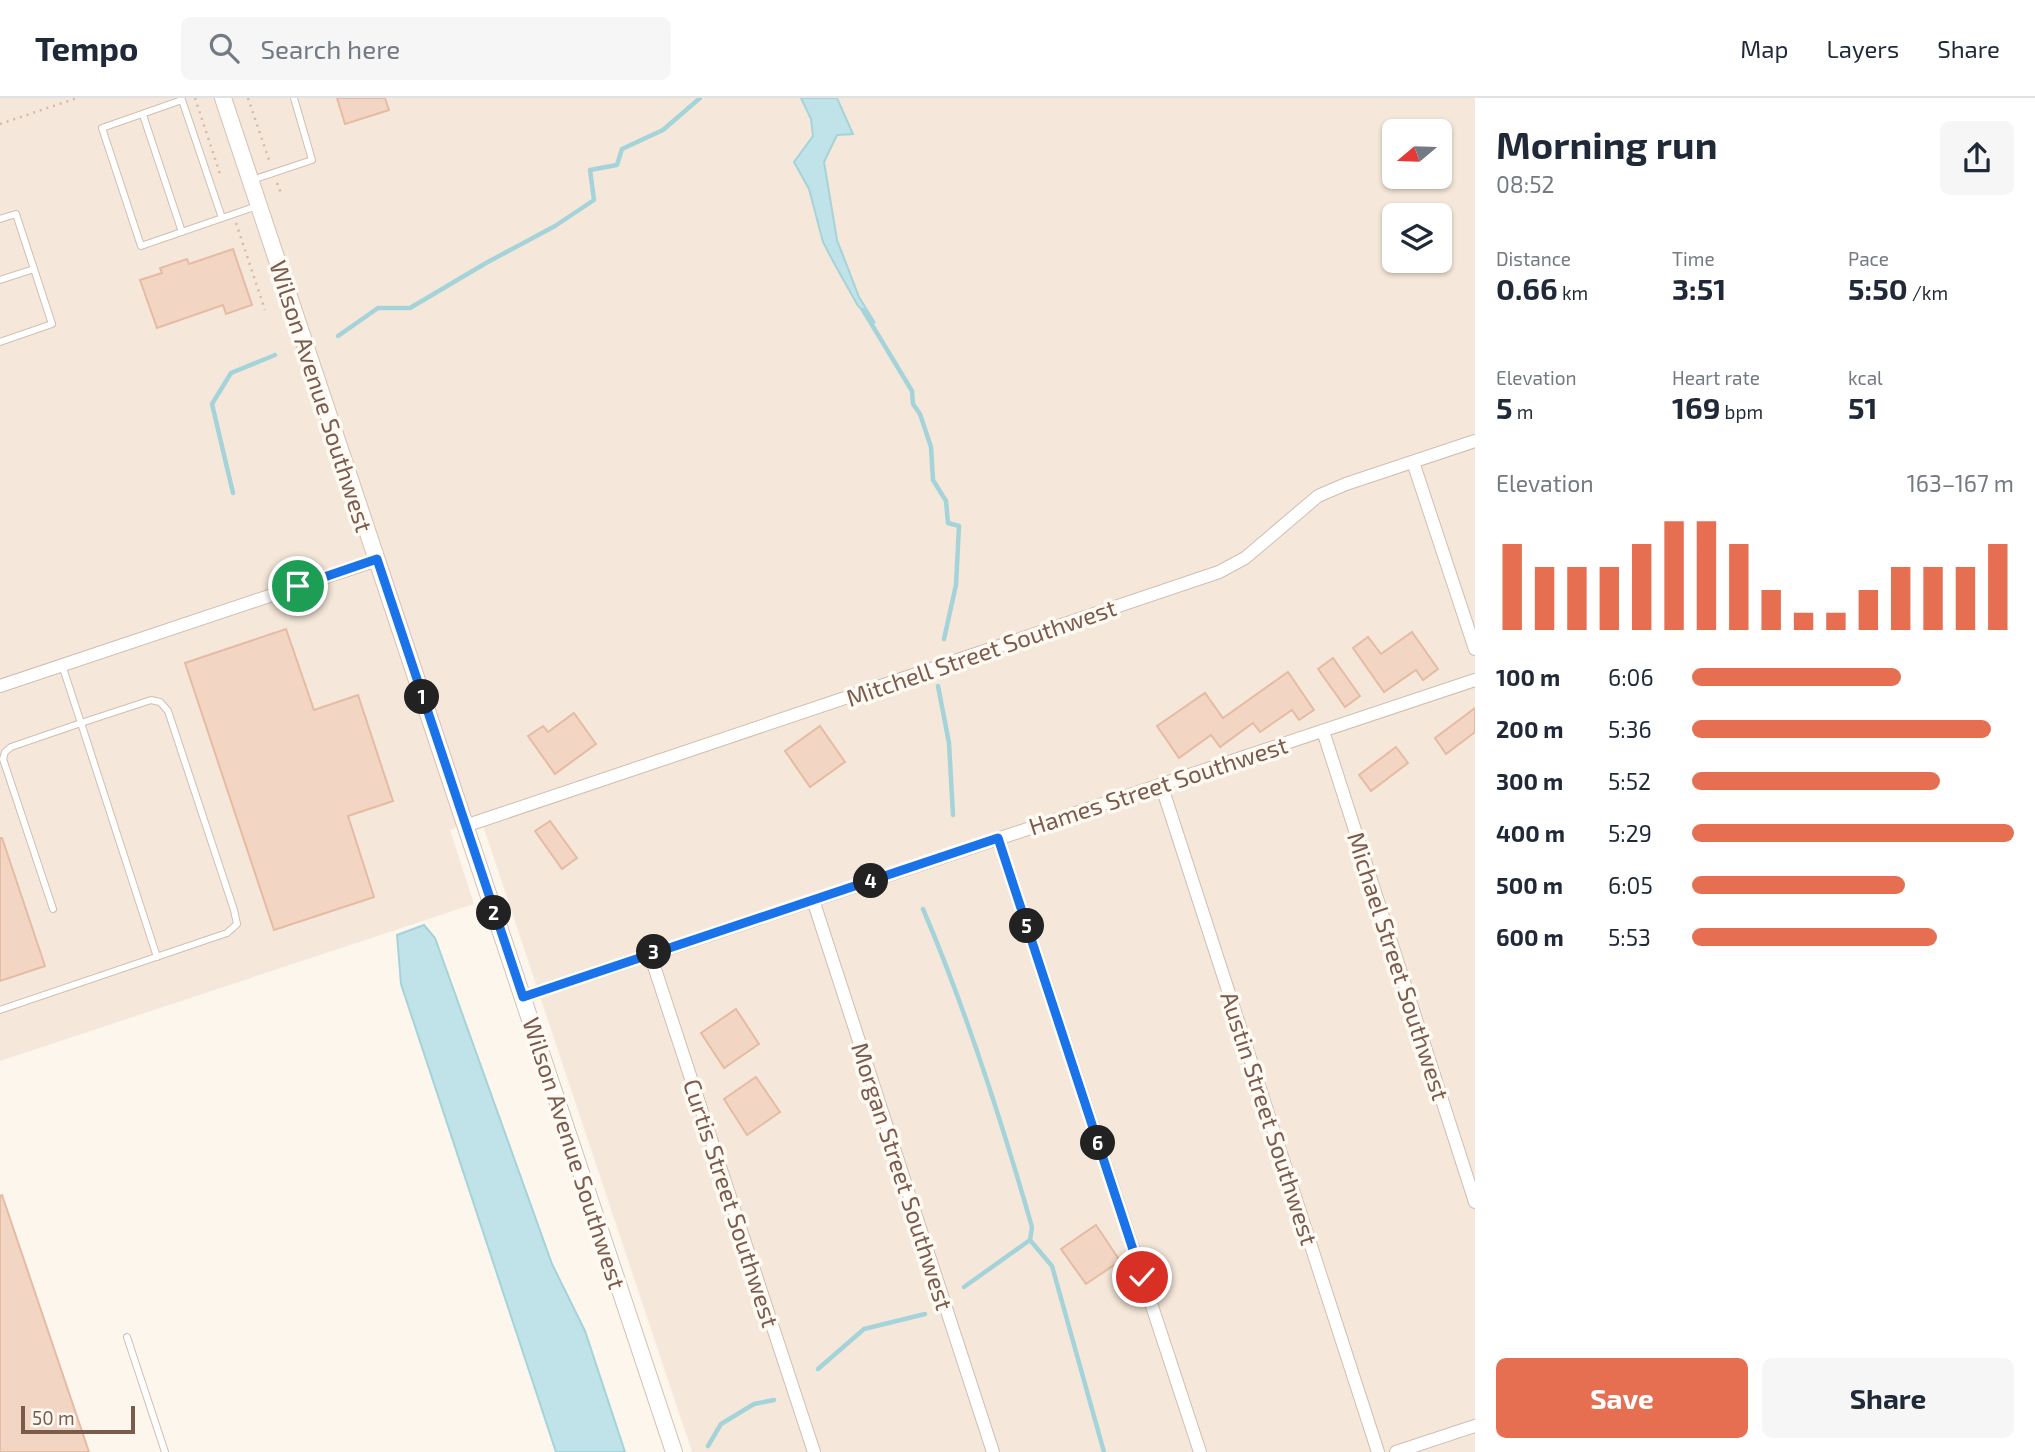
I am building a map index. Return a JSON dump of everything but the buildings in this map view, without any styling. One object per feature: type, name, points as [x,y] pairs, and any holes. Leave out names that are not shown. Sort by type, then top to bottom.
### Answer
[{"type":"street","name":"Wilson Avenue Southwest","points":[[223,98],[674,1452]]},
{"type":"street","name":"Mitchell Street Southwest","points":[[465,826],[1219,572],[1245,558],[1318,496],[1475,441]]},
{"type":"street","points":[[1413,462],[1475,649]]},
{"type":"street","points":[[0,686],[377,559]]},
{"type":"street","name":"Hames Street Southwest","points":[[523,997],[1475,680]]},
{"type":"street","name":"Michael Street Southwest","points":[[1323,731],[1475,1202]]},
{"type":"street","name":"Austin Street Southwest","points":[[1161,784],[1378,1452]]},
{"type":"street","points":[[998,838],[1200,1452]]},
{"type":"street","name":"Morgan Street Southwest","points":[[813,900],[993,1452]]},
{"type":"street","name":"Curtis Street Southwest","points":[[650,954],[814,1452]]},
{"type":"street","points":[[1396,1452],[1475,1426]]},
{"type":"lane","points":[[250,181],[312,160],[293,98]]},
{"type":"lane","points":[[222,218],[182,100],[102,128],[141,246],[183,232],[259,205]]},
{"type":"lane","points":[[143,115],[183,232]]},
{"type":"lane","points":[[0,219],[16,214],[52,324],[0,342]]},
{"type":"lane","points":[[0,280],[34,269]]},
{"type":"lane","points":[[62,665],[157,957]]},
{"type":"lane","points":[[0,1010],[227,933],[237,924],[167,711],[160,702],[151,700],[11,747],[5,752],[3,759],[53,909]]},
{"type":"lane","points":[[127,1337],[165,1452]]},
{"type":"path","points":[[0,124],[77,98]]},
{"type":"path","points":[[248,98],[282,196]]},
{"type":"shaded area","points":[[0,98],[1475,98],[1475,1452],[692,1452],[481,820],[450,830],[474,904],[0,1061]]},
{"type":"water","points":[[801,98],[837,98],[853,134],[837,135],[824,162],[837,240],[859,297],[875,323],[858,306],[823,242],[809,189],[794,162],[813,136],[811,119]]},
{"type":"water","points":[[424,925],[435,938],[552,1264],[585,1331],[625,1452],[556,1452],[401,984],[397,935]]},
{"type":"waterway","points":[[338,336],[378,308],[410,308],[555,226],[594,200],[590,170],[617,165],[622,149],[663,130],[700,98]]},
{"type":"waterway","points":[[863,310],[912,391],[913,404],[920,414],[931,447],[933,480],[946,501],[948,523],[959,526],[956,585],[944,639]]},
{"type":"waterway","points":[[233,493],[212,404],[231,373],[275,355]]},
{"type":"waterway","points":[[938,686],[949,743],[953,815]]},
{"type":"waterway","points":[[923,909],[982,1066],[1032,1227],[1030,1240],[964,1287]]},
{"type":"waterway","points":[[1030,1240],[1052,1266],[1104,1452]]},
{"type":"waterway","points":[[818,1369],[864,1329],[925,1314]]},
{"type":"waterway","points":[[708,1446],[721,1424],[754,1404],[774,1400]]},
{"type":"route","points":[[298,586],[377,559],[523,997],[998,838],[1142,1277]]}]
